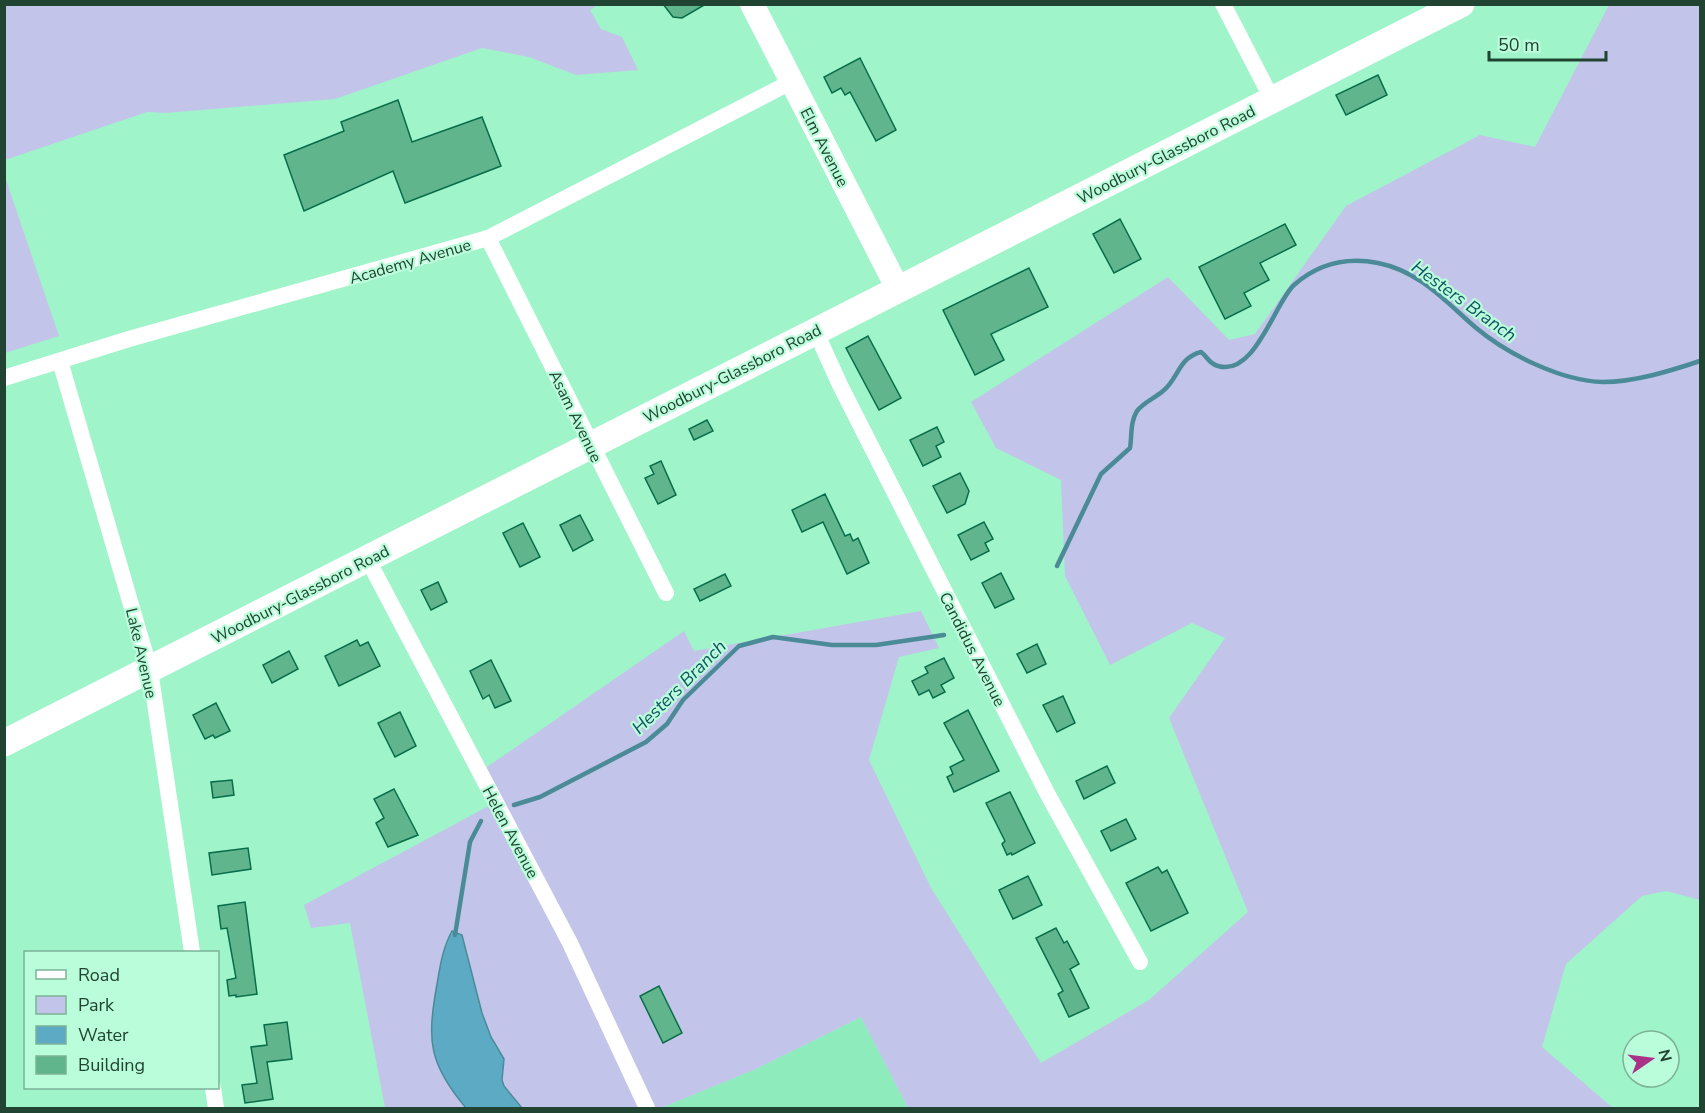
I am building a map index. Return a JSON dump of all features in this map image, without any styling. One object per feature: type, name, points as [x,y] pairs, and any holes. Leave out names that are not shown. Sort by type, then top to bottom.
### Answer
[{"type":"main road","name":"Elm Avenue","points":[[752,4],[898,289]]},
{"type":"main road","name":"Woodbury-Glassboro Road","points":[[4,743],[1461,4]]},
{"type":"street","points":[[1223,4],[1272,99]]},
{"type":"street","name":"Academy Avenue","points":[[4,378],[488,238],[791,82]]},
{"type":"street","name":"Asam Avenue","points":[[488,238],[666,593]]},
{"type":"street","name":"Candidus Avenue","points":[[815,330],[840,385],[1047,793],[1140,962]]},
{"type":"street","name":"Lake Avenue","points":[[60,360],[150,670],[192,951]]},
{"type":"street","name":"Helen Avenue","points":[[368,560],[570,943],[647,1108]]},
{"type":"street","points":[[213,1089],[216,1108]]},
{"type":"shaded area","points":[[861,1017],[908,1108],[661,1108],[756,1069]]},
{"type":"green space","points":[[4,5],[597,5],[590,10],[601,29],[622,37],[638,70],[576,75],[529,57],[482,48],[335,99],[165,113],[147,112],[5,160]]},
{"type":"green space","points":[[1609,5],[1700,5],[1700,900],[1666,891],[1642,896],[1566,964],[1542,1047],[1613,1108],[908,1108],[861,1017],[756,1069],[661,1108],[385,1108],[350,923],[311,928],[304,905],[498,801],[484,769],[684,631],[694,651],[921,611],[939,648],[899,657],[869,760],[931,888],[1041,1063],[1149,1000],[1248,912],[1169,718],[1225,638],[1192,623],[1110,665],[1065,576],[1061,480],[996,448],[971,402],[1168,277],[1229,340],[1255,334],[1346,206],[1480,135],[1535,147]]},
{"type":"green space","points":[[5,177],[59,336],[4,353]]},
{"type":"water","points":[[452,931],[462,935],[482,1013],[491,1037],[504,1059],[502,1080],[504,1086],[522,1108],[466,1108],[453,1092],[437,1064],[432,1021],[442,957]]},
{"type":"building","points":[[663,4],[706,4],[682,18],[673,17]]},
{"type":"building","points":[[860,58],[896,130],[876,141],[850,92],[845,95],[841,88],[832,93],[824,77]]},
{"type":"building","points":[[1378,75],[1387,95],[1346,115],[1336,95]]},
{"type":"building","points":[[398,100],[412,142],[482,117],[501,166],[405,203],[393,171],[304,211],[284,155],[344,131],[341,122]]},
{"type":"building","points":[[1120,219],[1141,259],[1114,273],[1093,234]]},
{"type":"building","points":[[1285,224],[1296,245],[1260,263],[1269,280],[1244,293],[1251,306],[1225,319],[1199,267]]},
{"type":"building","points":[[1029,268],[1048,307],[991,334],[1004,360],[975,375],[943,310]]},
{"type":"building","points":[[868,336],[901,398],[879,410],[846,348]]},
{"type":"building","points":[[707,420],[713,431],[694,440],[689,429]]},
{"type":"building","points":[[937,427],[944,442],[936,446],[941,457],[923,466],[910,440]]},
{"type":"building","points":[[661,461],[676,495],[658,504],[645,478],[654,474],[650,466]]},
{"type":"building","points":[[960,473],[969,491],[965,504],[947,513],[933,486]]},
{"type":"building","points":[[825,494],[845,536],[850,534],[853,541],[858,538],[869,563],[847,574],[823,522],[802,532],[792,510]]},
{"type":"building","points":[[580,515],[593,540],[573,551],[560,525]]},
{"type":"building","points":[[984,522],[993,539],[985,543],[989,551],[971,560],[958,535]]},
{"type":"building","points":[[523,523],[540,557],[520,567],[503,533]]},
{"type":"building","points":[[1001,573],[1014,599],[995,608],[982,583]]},
{"type":"building","points":[[725,574],[731,586],[700,601],[694,589]]},
{"type":"building","points":[[438,582],[447,602],[431,610],[421,590]]},
{"type":"building","points":[[357,640],[360,646],[368,642],[380,666],[339,686],[325,656]]},
{"type":"building","points":[[1037,644],[1046,664],[1027,673],[1017,654]]},
{"type":"building","points":[[289,651],[298,669],[272,683],[263,665]]},
{"type":"building","points":[[944,658],[954,678],[941,685],[945,692],[933,698],[929,690],[919,695],[912,681],[928,673],[925,667]]},
{"type":"building","points":[[491,660],[511,701],[495,708],[489,695],[483,699],[470,671]]},
{"type":"building","points":[[1063,696],[1075,723],[1057,732],[1043,705]]},
{"type":"building","points":[[216,703],[230,731],[215,738],[213,735],[205,739],[193,715]]},
{"type":"building","points":[[968,710],[999,771],[954,792],[947,777],[953,774],[950,767],[964,760],[944,723]]},
{"type":"building","points":[[400,712],[416,746],[395,757],[378,723]]},
{"type":"building","points":[[1107,766],[1115,783],[1084,799],[1076,781]]},
{"type":"building","points":[[232,780],[234,795],[213,798],[211,782]]},
{"type":"building","points":[[394,789],[418,835],[388,847],[376,823],[384,818],[374,799]]},
{"type":"building","points":[[1010,792],[1035,843],[1012,855],[1011,853],[1007,855],[1002,844],[1005,841],[986,803]]},
{"type":"building","points":[[1126,819],[1136,839],[1111,851],[1101,831]]},
{"type":"building","points":[[248,848],[251,869],[212,875],[209,853]]},
{"type":"building","points":[[1158,867],[1162,873],[1167,870],[1188,913],[1151,931],[1126,883]]},
{"type":"building","points":[[1028,876],[1042,905],[1013,919],[999,890]]},
{"type":"building","points":[[245,902],[257,994],[236,997],[236,995],[229,996],[227,980],[236,978],[227,928],[221,929],[218,906]]},
{"type":"building","points":[[1056,928],[1064,943],[1067,941],[1079,964],[1070,969],[1089,1008],[1069,1017],[1058,994],[1063,991],[1036,938]]},
{"type":"building","points":[[659,986],[682,1033],[663,1043],[640,996]]},
{"type":"building","points":[[287,1022],[292,1059],[267,1062],[273,1099],[245,1103],[242,1085],[257,1083],[251,1047],[267,1045],[264,1025]]},
{"type":"waterway","name":"Hesters Branch","points":[[1057,566],[1101,474],[1130,448],[1133,420],[1137,411],[1160,394],[1183,364],[1193,355],[1201,352],[1212,364],[1218,366],[1231,366],[1243,360],[1263,336],[1294,285],[1323,267],[1355,261],[1393,267],[1431,288],[1475,327],[1503,347],[1535,364],[1570,377],[1603,382],[1627,380],[1665,372],[1700,361]]},
{"type":"waterway","name":"Hesters Branch","points":[[514,805],[540,797],[646,742],[667,724],[683,700],[739,646],[773,637],[832,645],[876,645],[944,635]]},
{"type":"waterway","name":"Hesters Branch","points":[[455,935],[470,842],[481,821]]}]
